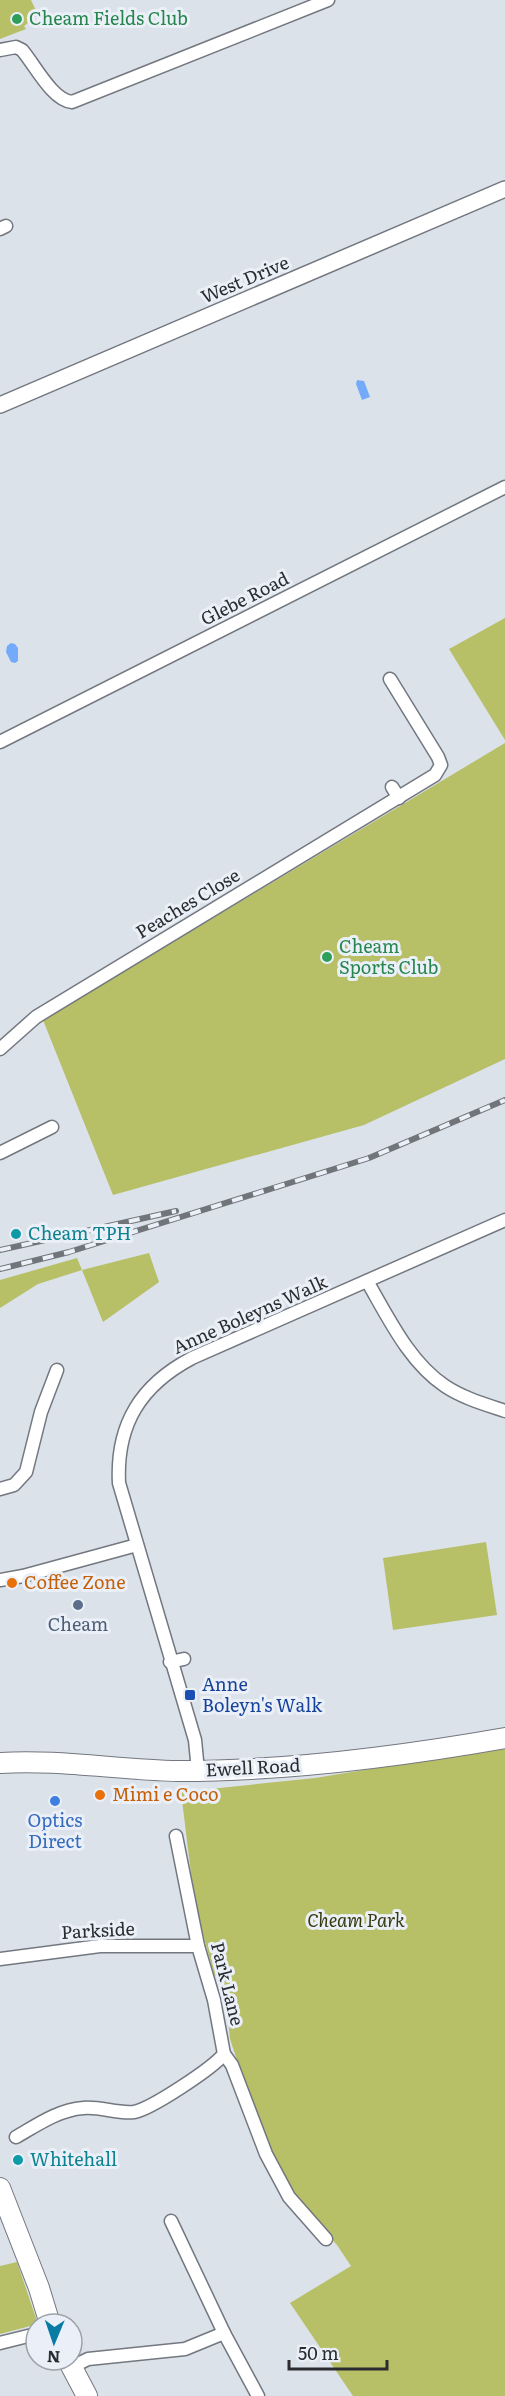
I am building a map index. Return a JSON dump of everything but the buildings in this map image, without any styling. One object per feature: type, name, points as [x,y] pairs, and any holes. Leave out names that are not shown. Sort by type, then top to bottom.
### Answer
[{"type":"main road","name":"Ewell Road","points":[[0,1763],[198,1771],[331,1764],[505,1738]]},
{"type":"main road","points":[[0,2188],[46,2312]]},
{"type":"main road","points":[[74,2372],[87,2396]]},
{"type":"street","points":[[0,50],[16,47],[22,50],[56,95],[66,102],[72,102],[328,0]]},
{"type":"street","name":"West Drive","points":[[0,405],[505,189]]},
{"type":"street","name":"Glebe Road","points":[[0,742],[505,487]]},
{"type":"street","name":"Peaches Close","points":[[0,1049],[36,1017],[396,792],[435,776],[441,765],[438,757],[390,678]]},
{"type":"street","points":[[0,1153],[52,1127]]},
{"type":"street","name":"Anne Boleyns Walk","points":[[198,1771],[195,1740],[170,1662],[119,1482],[119,1452],[128,1422],[148,1391],[161,1377],[192,1358],[505,1220]]},
{"type":"street","points":[[367,1281],[406,1344],[435,1378],[458,1393],[505,1411]]},
{"type":"street","points":[[0,1489],[14,1485],[26,1472],[41,1412],[57,1370]]},
{"type":"street","points":[[0,1580],[23,1576],[137,1545]]},
{"type":"street","points":[[170,1662],[184,1659]]},
{"type":"street","name":"Park Lane","points":[[16,2137],[59,2114],[73,2110],[85,2108],[126,2112],[148,2107],[187,2082],[224,2054],[214,2000],[198,1946],[176,1836]]},
{"type":"street","name":"Parkside","points":[[0,1959],[100,1946],[198,1946]]},
{"type":"street","points":[[224,2054],[232,2065],[266,2154],[289,2197],[326,2239]]},
{"type":"street","points":[[171,2221],[224,2333],[258,2395]]},
{"type":"street","points":[[84,2360],[185,2349],[224,2333]]},
{"type":"street","points":[[0,2343],[24,2337]]},
{"type":"green space","name":"Cheam Fields Club","points":[[0,0],[31,0],[38,15],[24,26],[26,29],[0,39]]},
{"type":"green space","points":[[505,618],[505,740],[449,649]]},
{"type":"green space","name":"Cheam Sports Club","points":[[505,743],[505,1059],[364,1125],[113,1195],[43,1020]]},
{"type":"green space","points":[[149,1253],[159,1282],[103,1322],[82,1270]]},
{"type":"green space","points":[[77,1258],[82,1270],[38,1284],[0,1308],[0,1280]]},
{"type":"green space","points":[[486,1542],[497,1615],[393,1630],[383,1558]]},
{"type":"green space","name":"Cheam Park","points":[[505,1747],[505,2396],[353,2396],[290,2303],[351,2266],[337,2245],[301,2206],[273,2161],[230,2039],[225,1989],[214,1974],[195,1906],[181,1792],[315,1778]]},
{"type":"green space","points":[[17,2262],[34,2312],[24,2312],[24,2328],[0,2334],[0,2266]]},
{"type":"water","points":[[357,380],[364,381],[370,397],[362,400],[356,384]]},
{"type":"water","points":[[11,643],[18,648],[18,661],[15,663],[11,662],[6,652],[7,646]]},
{"type":"railway","points":[[0,1269],[69,1252],[369,1158],[505,1100]]},
{"type":"railway","points":[[0,1250],[176,1211]]},
{"type":"place","name":"Cheam Fields Club","points":[[17,19]]},
{"type":"place","name":"Cheam Sports Club","points":[[327,957]]},
{"type":"place","name":"Cheam TPH","points":[[16,1234]]},
{"type":"place","name":"Coffee Zone","points":[[12,1583]]},
{"type":"place","name":"Cheam","points":[[78,1605]]},
{"type":"place","name":"Anne Boleyn's Walk","points":[[190,1695]]},
{"type":"place","name":"Mimi e Coco","points":[[100,1795]]},
{"type":"place","name":"Optics Direct","points":[[55,1801]]},
{"type":"place","name":"Whitehall","points":[[18,2160]]}]
